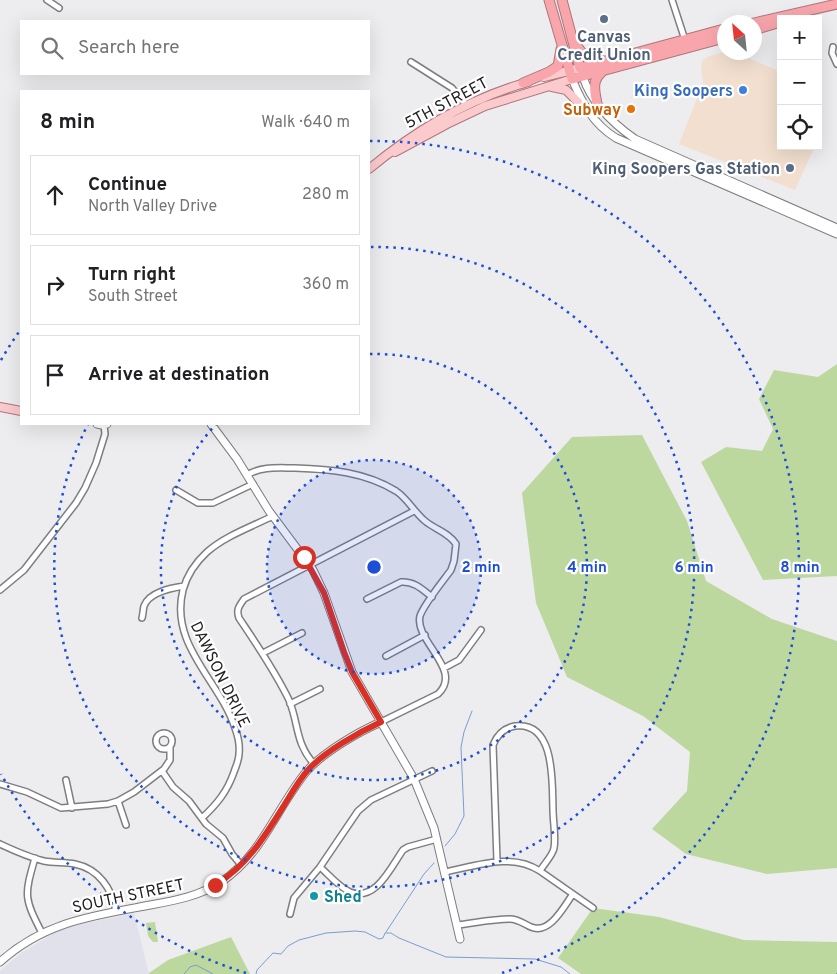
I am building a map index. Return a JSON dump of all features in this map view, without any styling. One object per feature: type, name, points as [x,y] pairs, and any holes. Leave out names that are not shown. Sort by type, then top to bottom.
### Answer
[{"type":"highway","points":[[549,0],[571,75]]},
{"type":"highway","points":[[562,0],[581,73]]},
{"type":"highway","points":[[804,15],[836,4]]},
{"type":"highway","points":[[762,21],[836,4]]},
{"type":"highway","points":[[762,28],[777,23]]},
{"type":"highway","points":[[568,25],[578,47],[585,55],[592,60],[614,64],[717,40]]},
{"type":"highway","points":[[597,104],[594,86],[596,79],[602,72],[614,64],[717,31]]},
{"type":"highway","points":[[523,83],[558,66],[560,39]]},
{"type":"highway","name":"5TH STREET","points":[[571,75],[614,64]]},
{"type":"main road","name":"5TH STREET","points":[[370,168],[403,142],[466,105],[490,94],[533,80],[571,75]]},
{"type":"main road","name":"5TH STREET","points":[[388,155],[472,111],[543,87],[571,75]]},
{"type":"main road","points":[[472,111],[480,103],[533,80]]},
{"type":"main road","points":[[543,87],[566,90],[587,111]]},
{"type":"main road","points":[[416,141],[434,126],[463,110],[466,105]]},
{"type":"main road","points":[[0,407],[20,411]]},
{"type":"street","points":[[47,0],[59,8]]},
{"type":"street","points":[[672,0],[685,40]]},
{"type":"street","points":[[833,47],[832,53],[837,64]]},
{"type":"street","points":[[411,62],[452,88],[466,105]]},
{"type":"street","points":[[581,73],[597,104],[616,124],[642,142],[837,228]]},
{"type":"street","points":[[571,75],[587,111],[601,128],[627,144],[837,234]]},
{"type":"street","points":[[0,590],[27,566],[68,515],[89,480],[102,447],[106,431],[103,425]]},
{"type":"street","points":[[212,425],[273,516],[310,565],[324,593],[350,667],[414,779],[430,814],[460,939]]},
{"type":"street","points":[[247,475],[256,469],[266,468],[325,469],[343,471],[368,478],[391,489],[406,500],[426,522],[447,534],[456,544],[451,570],[420,617],[425,636],[444,668],[446,683],[444,688],[438,694],[381,722]]},
{"type":"street","points":[[176,490],[198,503],[213,503],[253,484]]},
{"type":"street","points":[[314,764],[299,741],[290,704],[280,683],[263,653],[239,618],[237,612],[239,606],[244,599],[414,511]]},
{"type":"street","name":"DAWSON DRIVE","points":[[202,818],[227,791],[238,763],[239,747],[237,733],[227,708],[204,673],[184,634],[180,609],[184,586],[192,570],[207,552],[222,542],[273,516]]},
{"type":"street","points":[[367,599],[401,582],[414,584],[432,597]]},
{"type":"street","points":[[142,618],[145,604],[150,598],[162,591],[184,586]]},
{"type":"street","points":[[444,668],[460,660],[481,630]]},
{"type":"street","points":[[263,653],[302,633]]},
{"type":"street","points":[[386,656],[425,636]]},
{"type":"street","points":[[290,704],[320,689]]},
{"type":"street","name":"SOUTH STREET","points":[[0,962],[22,944],[72,920],[190,896],[220,882],[241,865],[259,845],[300,781],[314,764],[330,751],[381,722]]},
{"type":"street","points":[[497,861],[493,745],[496,737],[504,729],[523,726],[532,730],[543,740],[551,764],[554,849],[540,871]]},
{"type":"street","points":[[0,784],[27,792],[58,807],[72,808],[103,805],[134,792],[162,771],[170,760],[170,747]]},
{"type":"street","points":[[162,771],[173,787],[189,801],[208,826],[223,838],[241,865]]},
{"type":"street","points":[[290,914],[294,898],[320,867],[358,812],[371,800],[432,771]]},
{"type":"street","points":[[66,780],[72,808]]},
{"type":"street","points":[[118,800],[126,825]]},
{"type":"street","points":[[320,867],[348,891],[364,893],[380,884],[403,850],[437,839]]},
{"type":"street","points":[[0,844],[35,858],[77,865],[93,872],[108,888],[116,911]]},
{"type":"street","points":[[35,858],[27,886],[27,901],[42,933]]},
{"type":"street","points":[[445,872],[497,861],[521,862],[531,865],[593,908]]},
{"type":"street","points":[[456,925],[511,918],[541,929],[553,921],[573,894]]},
{"type":"shaded area","points":[[717,54],[717,60],[754,60],[776,70],[777,150],[813,150],[795,190],[679,144],[703,83],[701,67],[702,61],[707,57]]},
{"type":"shaded area","points":[[134,913],[149,974],[0,974],[0,971],[21,953],[56,932],[77,925]]},
{"type":"green space","points":[[837,364],[837,576],[763,580],[701,462],[726,447],[762,451],[773,429],[759,399],[774,370],[818,377]]},
{"type":"green space","points":[[642,435],[687,521],[706,581],[772,619],[837,641],[837,868],[767,874],[686,854],[652,829],[687,791],[690,752],[643,716],[567,677],[536,603],[522,493],[572,437]]},
{"type":"green space","points":[[593,908],[659,917],[744,940],[837,942],[837,974],[581,974],[558,958]]},
{"type":"green space","points":[[155,922],[158,942],[153,942],[148,936],[146,923]]},
{"type":"green space","points":[[231,937],[250,974],[149,974],[168,960]]},
{"type":"waterway","points":[[445,846],[455,834],[464,816],[461,747],[464,732],[472,711]]},
{"type":"waterway","points":[[386,932],[424,874],[434,863]]},
{"type":"waterway","points":[[256,974],[257,970],[273,953],[281,954],[288,946],[299,940],[326,933],[355,931],[365,932],[379,939],[383,938],[385,933],[391,933],[446,957],[535,959],[561,967],[570,974]]},
{"type":"waterway","points":[[184,974],[190,967],[196,965],[213,974]]},
{"type":"place","name":"Canvas Credit Union","points":[[604,19]]},
{"type":"place","name":"King Soopers","points":[[743,90]]},
{"type":"place","name":"Subway","points":[[631,109]]},
{"type":"place","name":"King Soopers Gas Station","points":[[790,168]]},
{"type":"place","name":"Shed","points":[[314,896]]},
{"type":"route","points":[[215,885],[235,871],[252,854],[300,781],[314,764],[330,751],[381,722],[352,672],[324,593],[304,557]]}]
